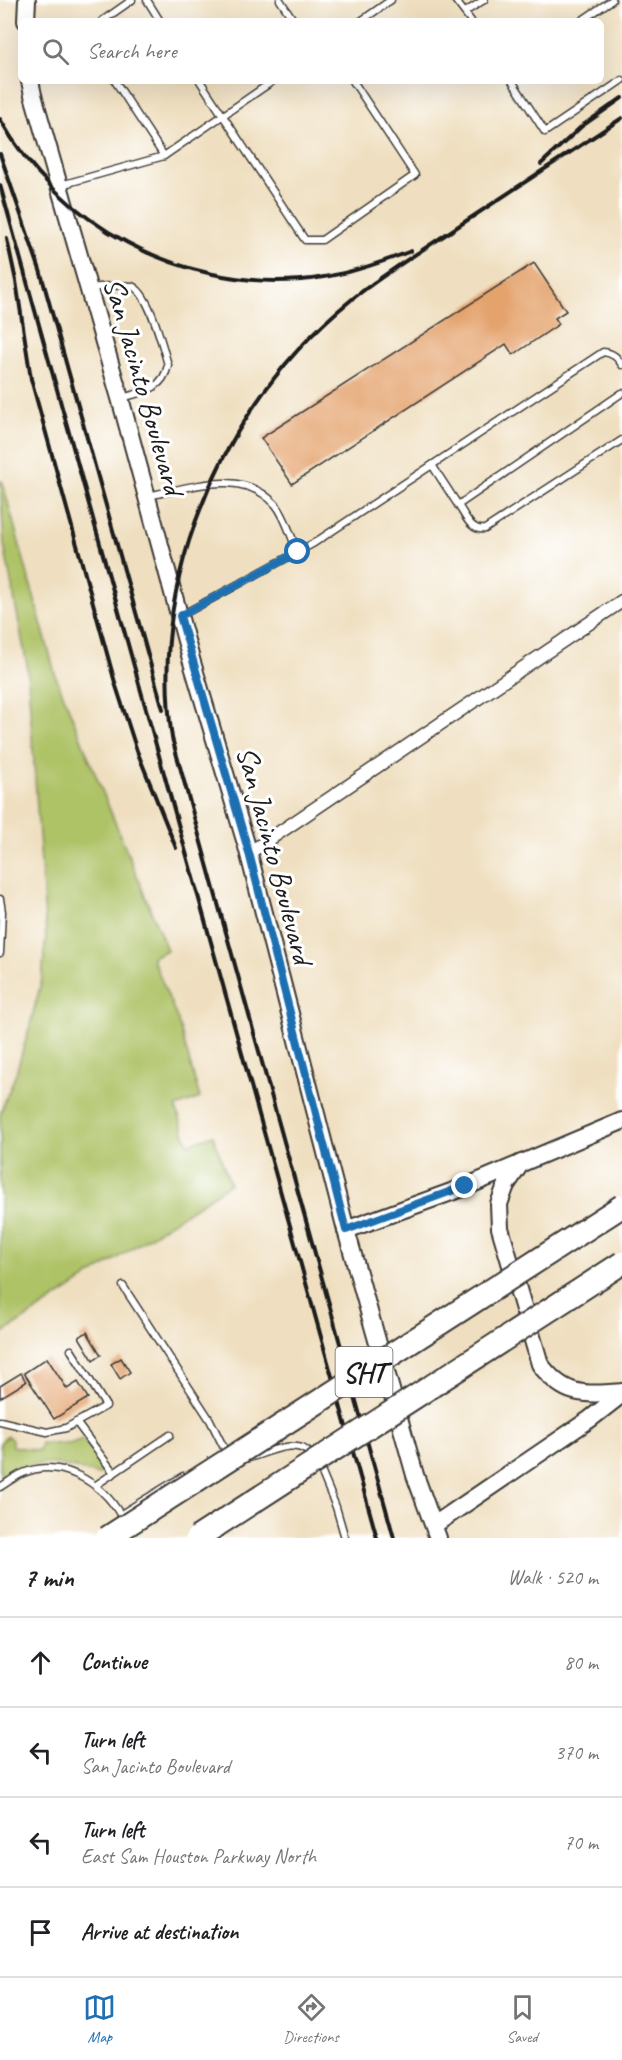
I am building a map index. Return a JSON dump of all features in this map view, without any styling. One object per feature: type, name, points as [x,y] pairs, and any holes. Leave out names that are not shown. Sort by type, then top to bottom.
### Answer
[{"type":"highway","name":"SHT","points":[[117,1537],[622,1206]]},
{"type":"highway","name":"SHT","points":[[198,1538],[622,1263]]},
{"type":"main road","points":[[26,18],[27,0]]},
{"type":"main road","name":"San Jacinto Boulevard","points":[[31,84],[249,853],[346,1230],[415,1475],[436,1531]]},
{"type":"main road","points":[[346,1230],[465,1186],[622,1121]]},
{"type":"main road","points":[[521,1163],[506,1185],[499,1204],[500,1228],[540,1364],[551,1379],[569,1390],[589,1395],[622,1393]]},
{"type":"main road","points":[[436,1531],[590,1419],[622,1393]]},
{"type":"street","points":[[249,853],[622,601]]},
{"type":"lane","points":[[106,18],[132,0]]},
{"type":"lane","points":[[147,0],[158,18]]},
{"type":"lane","points":[[280,0],[292,18]]},
{"type":"lane","points":[[365,18],[391,0]]},
{"type":"lane","points":[[455,0],[469,18]]},
{"type":"lane","points":[[465,12],[484,0]]},
{"type":"lane","points":[[585,18],[612,0]]},
{"type":"lane","points":[[514,84],[545,132],[622,80]]},
{"type":"lane","points":[[117,84],[164,156]]},
{"type":"lane","points":[[202,84],[305,240],[322,240],[415,175],[354,84]]},
{"type":"lane","points":[[58,186],[164,156],[269,84]]},
{"type":"lane","points":[[88,288],[132,286],[139,291],[146,301],[168,364],[161,382],[148,391],[120,398]]},
{"type":"lane","points":[[180,616],[298,552],[603,352],[610,353],[622,365]]},
{"type":"lane","points":[[458,505],[622,393]]},
{"type":"lane","points":[[432,465],[473,528],[479,530],[485,529],[622,440]]},
{"type":"lane","points":[[147,496],[220,483],[240,483],[258,490],[277,507],[298,552]]},
{"type":"lane","points":[[0,899],[2,912],[0,953]]},
{"type":"lane","points":[[123,1286],[210,1420],[231,1461]]},
{"type":"lane","points":[[0,1421],[47,1432],[66,1428],[106,1406],[71,1350]]},
{"type":"lane","points":[[76,1422],[114,1473]]},
{"type":"lane","points":[[96,1485],[171,1435]]},
{"type":"lane","points":[[211,1461],[237,1462],[297,1445],[308,1450],[325,1478],[345,1538]]},
{"type":"lane","points":[[0,1487],[22,1473],[42,1470],[62,1471],[83,1477],[96,1485],[121,1514]]},
{"type":"lane","points":[[117,1537],[121,1514],[193,1470]]},
{"type":"green space","points":[[0,481],[2,481],[56,677],[167,950],[152,957],[177,1018],[200,1098],[176,1107],[188,1144],[213,1135],[230,1184],[0,1335],[0,1114],[16,1073],[42,979],[46,934],[27,665],[4,545]]},
{"type":"green space","points":[[8,1436],[12,1440],[12,1446],[39,1451],[41,1443],[69,1444],[83,1439],[105,1472],[98,1475],[71,1467],[38,1464],[0,1476],[0,1442]]},
{"type":"building","points":[[534,263],[566,311],[555,318],[559,324],[513,355],[506,344],[292,484],[261,438]]},
{"type":"building","points":[[87,1332],[101,1355],[93,1360],[79,1337]]},
{"type":"building","points":[[47,1358],[67,1389],[78,1382],[88,1398],[54,1419],[24,1373]]},
{"type":"building","points":[[121,1358],[130,1372],[120,1379],[111,1364]]},
{"type":"building","points":[[21,1373],[26,1382],[0,1398],[0,1386]]},
{"type":"railway","points":[[541,164],[582,126],[622,98]]},
{"type":"railway","points":[[394,1538],[172,738],[168,688],[172,614],[189,541],[216,472],[252,409],[297,351],[323,324],[378,280],[622,118]]},
{"type":"railway","points":[[0,119],[25,156],[55,190],[89,219],[127,243],[168,261],[212,274],[256,280],[301,280],[357,270],[411,251]]},
{"type":"railway","points":[[0,154],[40,270],[163,709]]},
{"type":"railway","points":[[0,185],[377,1538]]},
{"type":"railway","points":[[7,239],[31,379],[116,686],[137,751],[176,848]]},
{"type":"route","points":[[298,552],[180,616],[191,659],[249,853],[346,1230],[465,1186]]}]
